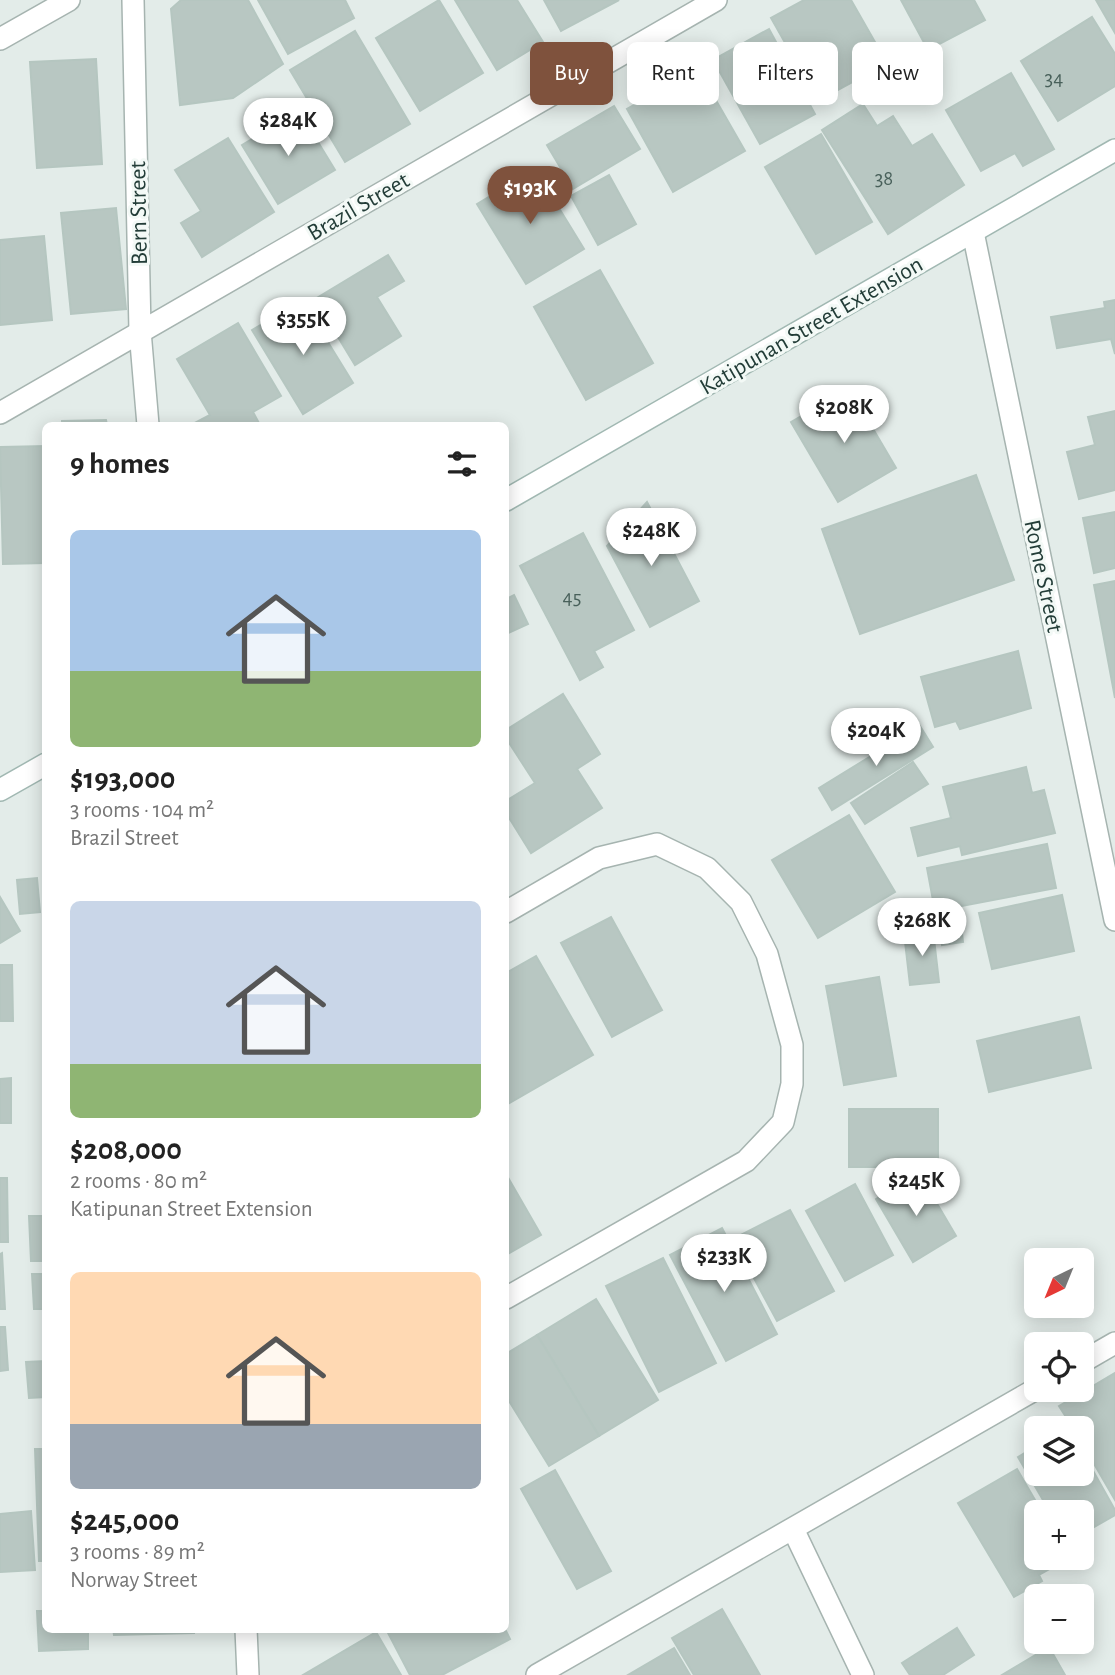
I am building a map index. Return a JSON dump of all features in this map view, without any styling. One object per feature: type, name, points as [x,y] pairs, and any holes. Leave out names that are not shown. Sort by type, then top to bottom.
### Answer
[{"type":"street","points":[[0,39],[69,0]]},
{"type":"street","name":"Bern Street","points":[[133,0],[141,331],[148,422]]},
{"type":"street","name":"Brazil Street","points":[[0,413],[716,0]]},
{"type":"street","name":"Katipunan Street Extension","points":[[509,498],[1115,150]]},
{"type":"street","name":"Rome Street","points":[[973,232],[1115,920]]},
{"type":"street","points":[[0,790],[42,766]]},
{"type":"street","points":[[509,910],[599,858],[657,844],[707,868],[741,902],[767,954],[792,1045],[792,1084],[783,1122],[746,1161],[509,1296]]},
{"type":"street","points":[[1094,1355],[1115,1343]]},
{"type":"street","points":[[537,1675],[1024,1395]]},
{"type":"street","points":[[793,1529],[863,1675]]},
{"type":"street","points":[[246,1633],[248,1675]]},
{"type":"building","points":[[181,0],[248,0],[283,64],[233,98],[180,105],[171,9]]},
{"type":"building","points":[[258,0],[345,0],[354,18],[288,54]]},
{"type":"building","points":[[439,0],[483,73],[420,111],[376,38]]},
{"type":"building","points":[[455,0],[517,0],[543,42],[530,42],[530,50],[497,70]]},
{"type":"building","points":[[544,0],[619,0],[561,31]]},
{"type":"building","points":[[804,0],[851,0],[875,42],[852,42],[852,82],[838,90],[838,42],[785,42],[771,18]]},
{"type":"building","points":[[901,0],[974,0],[985,20],[943,42],[924,42]]},
{"type":"building","points":[[1096,0],[1115,0],[1115,33]]},
{"type":"building","points":[[1092,17],[1115,54],[1115,86],[1058,121],[1021,61]]},
{"type":"building","points":[[769,29],[776,42],[746,42]]},
{"type":"building","points":[[355,31],[410,124],[345,162],[290,70]]},
{"type":"building","points":[[733,49],[733,96],[719,71],[719,57]]},
{"type":"building","points":[[96,59],[102,164],[37,168],[30,62]]},
{"type":"building","points":[[1011,73],[1054,149],[1023,166],[1015,153],[981,171],[946,110]]},
{"type":"building","points":[[634,105],[719,105],[745,151],[673,192],[627,109]]},
{"type":"building","points":[[738,105],[810,105],[815,114],[760,144]]},
{"type":"building","points":[[861,105],[877,126],[893,116],[912,146],[932,134],[964,185],[888,234],[822,130]]},
{"type":"building","points":[[614,106],[640,149],[573,189],[547,145]]},
{"type":"building","points":[[299,111],[335,170],[278,204],[242,145]]},
{"type":"building","points":[[821,134],[872,222],[816,254],[765,167]]},
{"type":"building","points":[[228,138],[274,212],[202,257],[181,223],[201,211],[175,170]]},
{"type":"building","points":[[535,169],[584,249],[526,284],[477,204]]},
{"type":"building","points":[[609,175],[636,224],[598,245],[571,196]]},
{"type":"building","points":[[116,208],[126,309],[71,314],[61,213]]},
{"type":"building","points":[[44,236],[52,320],[0,325],[0,240]]},
{"type":"building","points":[[388,255],[404,281],[377,297],[401,336],[355,365],[315,299]]},
{"type":"building","points":[[600,270],[653,363],[586,400],[534,307]]},
{"type":"building","points":[[302,300],[353,383],[303,414],[252,330]]},
{"type":"building","points":[[1115,300],[1115,354],[1111,339],[1057,348],[1051,317],[1105,308],[1104,302]]},
{"type":"building","points":[[238,323],[281,396],[253,412],[258,422],[197,422],[210,415],[177,359]]},
{"type":"building","points":[[849,388],[896,468],[838,502],[791,422]]},
{"type":"building","points":[[1115,411],[1115,490],[1079,499],[1067,452],[1095,445],[1088,417]]},
{"type":"building","points":[[106,420],[106,422],[62,422]]},
{"type":"building","points":[[42,446],[42,563],[3,564],[0,447]]},
{"type":"building","points":[[976,475],[1014,580],[860,634],[822,529]]},
{"type":"building","points":[[647,502],[699,601],[650,627],[607,546]]},
{"type":"building","points":[[1115,512],[1115,568],[1094,573],[1083,518]]},
{"type":"building","points":[[583,533],[634,630],[594,651],[603,667],[580,680],[520,566]]},
{"type":"building","points":[[1115,581],[1115,698],[1094,585]]},
{"type":"building","points":[[514,595],[528,624],[509,633],[509,598]]},
{"type":"building","points":[[1018,651],[1031,708],[960,729],[956,721],[935,727],[921,677]]},
{"type":"building","points":[[563,694],[600,754],[577,769],[602,808],[531,853],[509,818],[509,799],[535,783],[509,743],[509,728]]},
{"type":"building","points":[[920,726],[933,747],[832,810],[819,788]]},
{"type":"building","points":[[913,762],[928,784],[865,824],[851,803]]},
{"type":"building","points":[[1026,767],[1032,793],[1044,790],[1055,833],[962,855],[960,846],[918,856],[911,828],[951,818],[943,787]]},
{"type":"building","points":[[849,815],[895,892],[818,938],[772,860]]},
{"type":"building","points":[[1047,844],[1056,888],[935,911],[927,868]]},
{"type":"building","points":[[37,878],[40,912],[20,914],[17,880]]},
{"type":"building","points":[[1062,895],[1074,951],[992,969],[979,913]]},
{"type":"building","points":[[0,897],[20,931],[0,943]]},
{"type":"building","points":[[960,914],[963,942],[942,945],[938,917]]},
{"type":"building","points":[[611,917],[662,1010],[612,1037],[561,943]]},
{"type":"building","points":[[933,930],[939,982],[910,985],[904,933]]},
{"type":"building","points":[[536,956],[593,1055],[509,1103],[509,971]]},
{"type":"building","points":[[0,965],[12,965],[13,1021],[0,1021]]},
{"type":"building","points":[[879,977],[896,1076],[844,1085],[826,986]]},
{"type":"building","points":[[1079,1017],[1091,1068],[989,1092],[977,1041]]},
{"type":"building","points":[[11,1078],[11,1123],[0,1123],[0,1079]]},
{"type":"building","points":[[849,1109],[938,1109],[938,1167],[849,1167]]},
{"type":"building","points":[[919,1173],[956,1236],[913,1262],[876,1199]]},
{"type":"building","points":[[0,1178],[7,1178],[8,1242],[0,1242]]},
{"type":"building","points":[[509,1179],[541,1235],[509,1253]]},
{"type":"building","points":[[855,1184],[893,1255],[845,1281],[806,1211]]},
{"type":"building","points":[[790,1210],[834,1291],[777,1321],[733,1239]]},
{"type":"building","points":[[29,1216],[42,1216],[42,1261],[31,1261]]},
{"type":"building","points":[[722,1228],[777,1334],[726,1361],[670,1255]]},
{"type":"building","points":[[2,1253],[5,1309],[0,1309]]},
{"type":"building","points":[[663,1258],[716,1363],[659,1392],[606,1286]]},
{"type":"building","points":[[32,1274],[42,1274],[42,1309],[34,1309]]},
{"type":"building","points":[[596,1299],[658,1400],[599,1436],[537,1335]]},
{"type":"building","points":[[0,1327],[5,1327],[8,1370],[0,1371]]},
{"type":"building","points":[[537,1335],[599,1436],[549,1466],[509,1401],[509,1352]]},
{"type":"building","points":[[42,1361],[42,1397],[29,1398],[26,1362]]},
{"type":"building","points":[[1115,1373],[1115,1500],[1094,1464],[1094,1416],[1065,1416],[1059,1406],[1066,1402],[1094,1402],[1094,1385]]},
{"type":"building","points":[[35,1449],[42,1449],[42,1561],[39,1561]]},
{"type":"building","points":[[1024,1453],[1024,1467],[1018,1457]]},
{"type":"building","points":[[1017,1469],[1024,1486],[1027,1486],[1035,1500],[1024,1500],[1024,1570],[1048,1570],[1039,1575],[1042,1581],[1024,1584],[1024,1591],[1014,1597],[958,1503]]},
{"type":"building","points":[[555,1470],[611,1571],[577,1589],[521,1489]]},
{"type":"building","points":[[1094,1472],[1115,1510],[1115,1515],[1094,1527],[1094,1500],[1043,1500],[1035,1486],[1094,1486]]},
{"type":"building","points":[[31,1511],[35,1570],[0,1572],[0,1514]]},
{"type":"building","points":[[722,1609],[760,1675],[694,1675],[672,1638]]},
{"type":"building","points":[[37,1611],[42,1611],[42,1633],[88,1633],[88,1649],[39,1651]]},
{"type":"building","points":[[957,1628],[974,1655],[943,1675],[910,1675],[902,1663]]},
{"type":"building","points":[[114,1633],[194,1633],[114,1635]]},
{"type":"building","points":[[377,1633],[401,1675],[303,1675]]},
{"type":"building","points":[[388,1633],[507,1633],[510,1639],[442,1675],[410,1675]]},
{"type":"building","points":[[674,1648],[690,1675],[628,1675]]},
{"type":"building","points":[[1037,1654],[1053,1654],[1065,1675],[1002,1675]]}]
